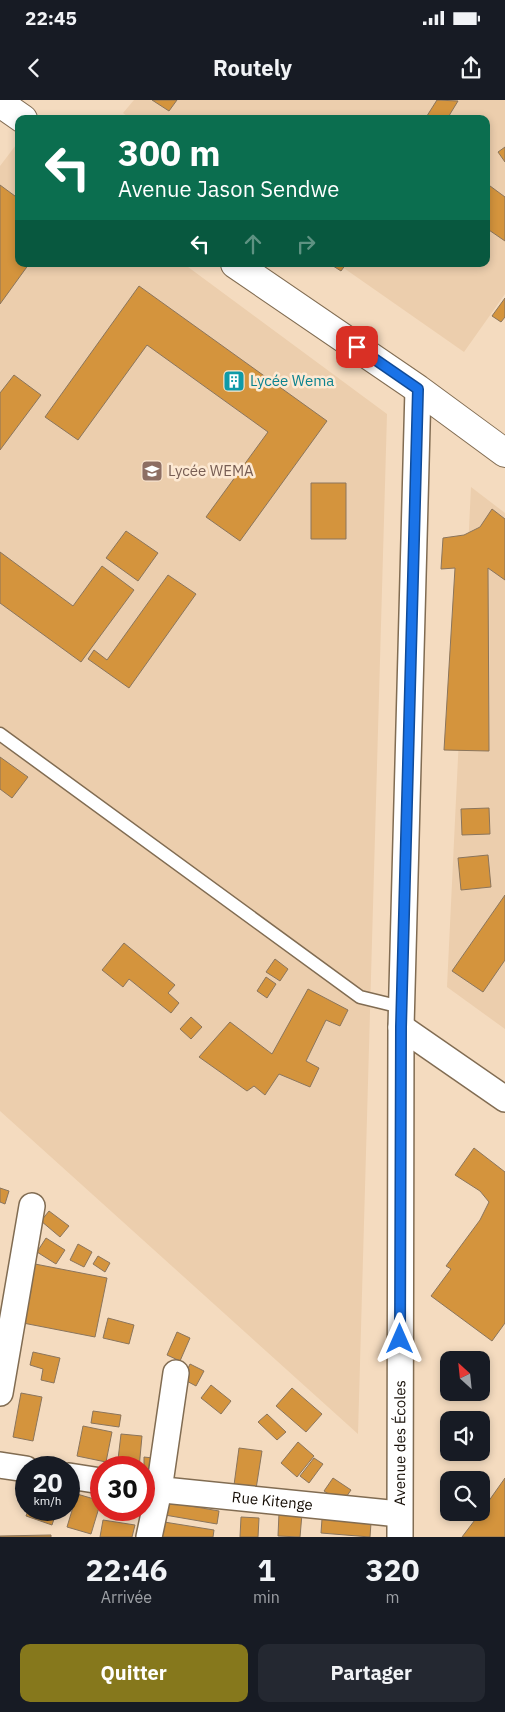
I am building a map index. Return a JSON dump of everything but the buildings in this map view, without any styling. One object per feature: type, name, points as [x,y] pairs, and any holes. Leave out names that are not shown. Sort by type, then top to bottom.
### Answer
[{"type":"main road","points":[[0,103],[17,115]]},
{"type":"main road","points":[[239,267],[418,389],[505,453]]},
{"type":"street","name":"Avenue des Écoles","points":[[400,1525],[401,1017],[418,389]]},
{"type":"street","points":[[401,1017],[505,1099]]},
{"type":"street","points":[[0,1393],[32,1206]]},
{"type":"street","points":[[155,1474],[176,1373]]},
{"type":"street","points":[[0,1465],[15,1467]]},
{"type":"street","name":"Rue Kitenge","points":[[155,1489],[400,1525]]},
{"type":"street","points":[[149,1537],[150,1521]]},
{"type":"lane","points":[[0,734],[360,997],[401,1017]]},
{"type":"shaded area","points":[[134,100],[505,100],[505,294],[464,352],[342,267],[490,267],[490,115],[126,115],[123,113]]},
{"type":"shaded area","points":[[15,146],[15,267],[188,267],[387,414],[358,1434],[0,1111],[0,166]]},
{"type":"shaded area","points":[[471,487],[505,513],[505,1029],[447,987]]},
{"type":"place","name":"Lycée Wema","points":[[234,381]]},
{"type":"place","name":"Lycée WEMA","points":[[152,471]]},
{"type":"route","points":[[357,347],[418,389],[401,1027],[400,1339]]}]
